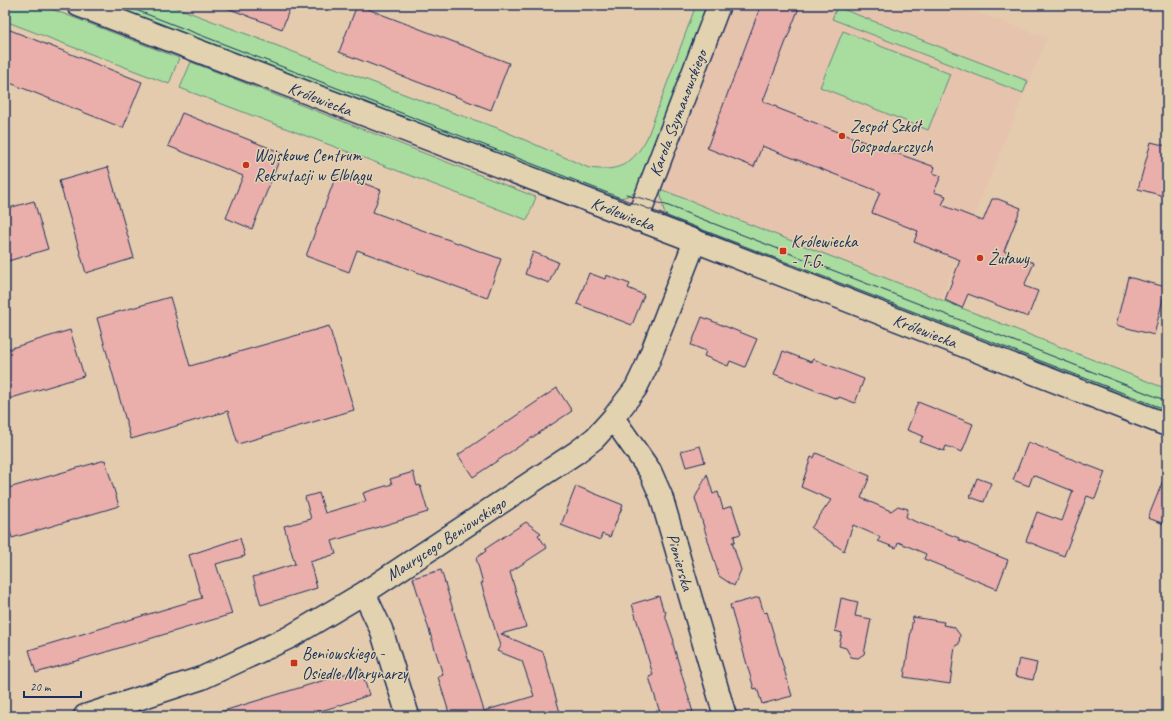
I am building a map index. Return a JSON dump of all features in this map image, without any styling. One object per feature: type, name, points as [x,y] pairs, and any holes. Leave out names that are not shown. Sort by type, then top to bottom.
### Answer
[{"type":"street","name":"Królewiecka","points":[[78,5],[695,241],[1167,425]]},
{"type":"street","name":"Karola Szymanowskiego","points":[[637,220],[719,5]]},
{"type":"street","name":"Maurycego Beniowskiego","points":[[85,716],[185,685],[223,670],[290,637],[364,593],[563,463],[595,438],[613,418],[636,388],[646,367],[695,241]]},
{"type":"street","name":"Pionierska","points":[[613,418],[650,471],[661,496],[725,716]]},
{"type":"street","points":[[364,593],[381,629],[408,716]]},
{"type":"shaded area","name":"Zespół Szkół Gospodarczych","points":[[729,5],[957,5],[1047,38],[940,300],[660,189]]},
{"type":"green space","points":[[5,5],[41,5],[179,58],[169,84],[5,21]]},
{"type":"green space","points":[[110,5],[170,5],[451,112],[495,127],[589,168],[609,169],[624,165],[636,155],[647,138],[696,5],[710,5],[638,189],[628,196],[617,198]]},
{"type":"green space","points":[[837,7],[1028,81],[1023,93],[832,19]]},
{"type":"green space","points":[[843,31],[950,74],[928,130],[820,87]]},
{"type":"green space","points":[[191,62],[536,197],[527,220],[180,88]]},
{"type":"green space","points":[[660,189],[1167,389],[1167,414],[672,221],[664,212]]},
{"type":"building","points":[[222,5],[291,5],[282,29]]},
{"type":"building","points":[[357,5],[509,63],[491,110],[339,52]]},
{"type":"building","points":[[761,5],[800,5],[763,101],[777,108],[895,154],[896,153],[935,167],[933,173],[941,176],[934,192],[946,196],[942,205],[983,221],[992,199],[998,199],[1021,208],[1004,251],[1034,263],[1024,286],[1038,291],[1028,317],[968,294],[962,308],[945,300],[960,260],[914,242],[918,231],[872,213],[880,192],[762,146],[754,167],[707,148]]},
{"type":"building","points":[[5,28],[142,82],[123,128],[5,81]]},
{"type":"building","name":"Wojskowe Centrum Rekrutacji w Elblągu","points":[[182,113],[282,153],[252,229],[226,218],[243,176],[168,146]]},
{"type":"building","points":[[1151,142],[1167,146],[1167,197],[1138,189]]},
{"type":"building","points":[[108,167],[134,258],[86,273],[59,181]]},
{"type":"building","points":[[337,173],[381,190],[373,212],[501,259],[487,298],[357,250],[349,272],[306,256]]},
{"type":"building","points":[[34,201],[48,249],[5,262],[5,209]]},
{"type":"building","points":[[533,252],[558,262],[549,283],[525,274]]},
{"type":"building","points":[[589,273],[605,279],[606,275],[630,284],[628,288],[644,295],[632,325],[577,304]]},
{"type":"building","points":[[1128,277],[1166,287],[1154,335],[1116,325]]},
{"type":"building","points":[[170,297],[190,366],[329,326],[354,410],[238,444],[228,411],[131,439],[97,318]]},
{"type":"building","points":[[702,317],[757,339],[745,367],[730,361],[728,366],[704,356],[706,351],[691,345]]},
{"type":"building","points":[[70,330],[84,376],[5,400],[5,350]]},
{"type":"building","points":[[783,351],[811,362],[813,359],[864,379],[855,403],[839,397],[838,399],[832,397],[774,374]]},
{"type":"building","points":[[557,388],[572,411],[473,477],[458,455]]},
{"type":"building","points":[[918,402],[973,424],[962,452],[946,446],[944,451],[920,442],[923,436],[907,430]]},
{"type":"building","points":[[1028,442],[1105,472],[1095,499],[1087,496],[1064,556],[1026,541],[1037,512],[1062,521],[1073,491],[1033,475],[1029,486],[1013,480]]},
{"type":"building","points":[[700,446],[705,462],[686,467],[681,451]]},
{"type":"building","points":[[816,453],[870,476],[861,498],[891,511],[898,506],[908,509],[906,517],[959,538],[959,540],[1008,560],[997,589],[924,559],[926,554],[898,542],[896,548],[878,541],[880,537],[853,525],[844,551],[811,528],[831,500],[801,487],[811,457],[814,458]]},
{"type":"building","points":[[105,460],[119,506],[12,538],[5,514],[5,489]]},
{"type":"building","points":[[413,472],[417,486],[420,485],[428,512],[332,541],[336,554],[310,562],[317,588],[261,605],[253,577],[295,564],[284,526],[311,519],[305,497],[319,493],[325,513],[366,501],[363,493],[392,484],[390,479]]},
{"type":"building","points":[[1167,473],[1167,525],[1148,518]]},
{"type":"building","points":[[707,474],[713,494],[718,492],[723,509],[732,506],[741,534],[734,536],[735,542],[732,542],[741,570],[734,586],[719,576],[695,498]]},
{"type":"building","points":[[977,478],[991,483],[984,502],[970,497]]},
{"type":"building","points":[[576,486],[623,505],[610,537],[602,534],[600,540],[561,525]]},
{"type":"building","points":[[526,522],[541,533],[538,535],[547,548],[510,572],[526,627],[501,634],[543,652],[561,716],[450,716],[438,677],[443,675],[413,578],[441,570],[484,711],[534,696],[522,661],[497,651],[500,646],[481,583],[483,583],[476,558],[486,551],[485,549]]},
{"type":"building","points":[[240,538],[245,556],[216,564],[232,614],[36,673],[29,650],[202,598],[189,555]]},
{"type":"building","points":[[659,596],[663,609],[666,611],[665,615],[674,641],[673,644],[694,716],[661,716],[649,677],[653,675],[632,604]]},
{"type":"building","points":[[759,597],[764,613],[767,612],[792,696],[762,704],[757,688],[754,689],[730,605]]},
{"type":"building","points":[[841,598],[858,602],[855,616],[871,619],[864,654],[858,658],[851,657],[846,648],[839,646],[842,633],[835,631]]},
{"type":"building","points":[[913,617],[944,622],[943,625],[954,627],[960,635],[959,644],[955,646],[950,684],[904,677]]},
{"type":"building","points":[[1019,659],[1037,663],[1033,680],[1015,676]]},
{"type":"building","points":[[361,669],[369,695],[341,705],[303,716],[220,716],[220,712]]},
{"type":"tram line","points":[[123,5],[1167,410]]},
{"type":"tram line","points":[[626,194],[666,205],[1167,401]]},
{"type":"place","name":"Zespół Szkół Gospodarczych","points":[[842,136]]},
{"type":"place","name":"Wojskowe Centrum Rekrutacji w Elblągu","points":[[246,165]]},
{"type":"place","name":"Królewiecka - T.G.","points":[[783,251]]},
{"type":"place","name":"Żuławy","points":[[980,258]]},
{"type":"place","name":"Beniowskiego - Osiedle Marynarzy","points":[[294,663]]}]
